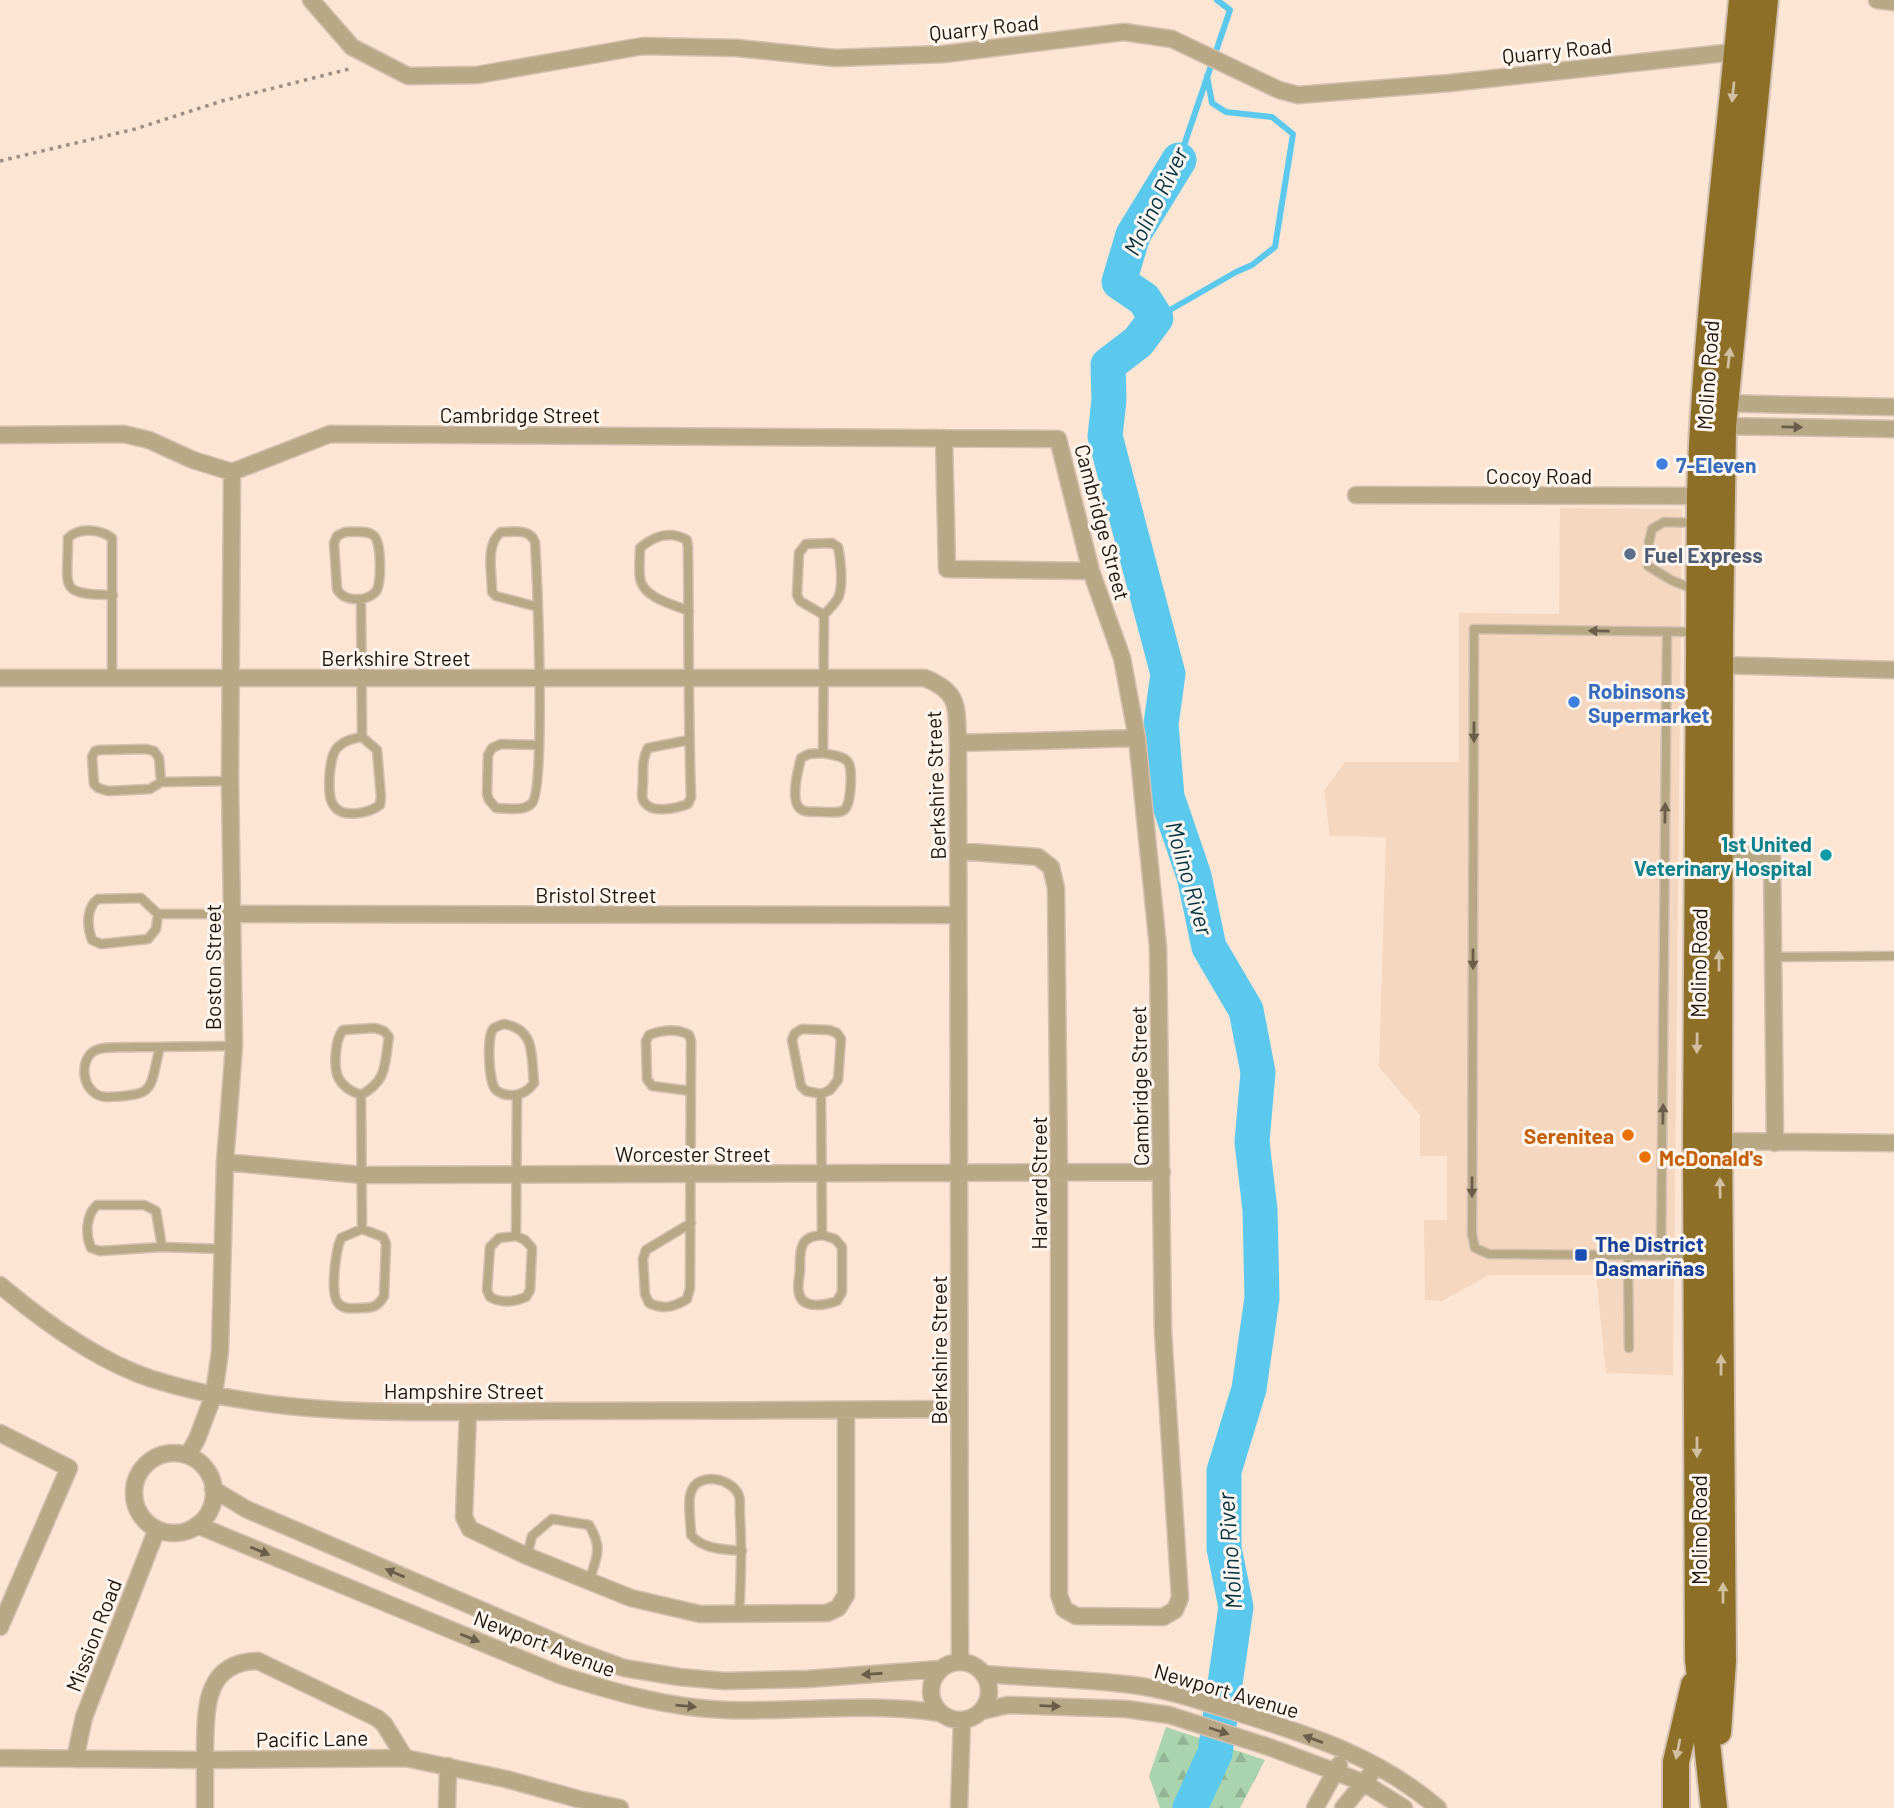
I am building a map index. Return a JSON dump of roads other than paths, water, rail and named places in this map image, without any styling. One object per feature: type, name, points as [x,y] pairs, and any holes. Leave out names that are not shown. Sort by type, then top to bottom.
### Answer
[{"type":"main road","name":"Molino Road","points":[[1742,0],[1749,52]]},
{"type":"main road","name":"Molino Road","points":[[1714,1804],[1723,1661],[1709,1256],[1711,496],[1714,414],[1749,52],[1765,0]]},
{"type":"main road","name":"Molino Road","points":[[1710,632],[1701,592],[1700,523],[1711,496]]},
{"type":"main road","name":"Molino Road","points":[[1708,1141],[1719,855],[1710,665]]},
{"type":"main road","name":"Molino Road","points":[[1709,1256],[1698,1659],[1714,1804]]},
{"type":"main road","points":[[1676,1808],[1676,1762],[1691,1704],[1698,1659]]},
{"type":"street","name":"Quarry Road","points":[[311,0],[352,47],[408,76],[477,75],[643,46],[737,48],[835,58],[944,54],[1124,32],[1172,39],[1279,90],[1298,95],[1463,82],[1749,52]]},
{"type":"street","points":[[1878,0],[1894,2]]},
{"type":"street","points":[[1714,414],[1894,407]]},
{"type":"street","points":[[1714,414],[1894,429]]},
{"type":"street","points":[[0,435],[124,434],[149,440],[193,460],[232,472]]},
{"type":"street","name":"Cambridge Street","points":[[232,472],[330,434],[1058,439],[1091,571],[1122,658],[1137,738],[1157,947],[1163,1332],[1180,1598],[1175,1610],[1163,1617],[1076,1616],[1064,1609],[1059,1595]]},
{"type":"street","points":[[944,438],[947,569],[1091,571]]},
{"type":"street","name":"Boston Street","points":[[188,1455],[214,1394],[220,1351],[225,1162],[234,1046],[230,781],[232,472]]},
{"type":"street","name":"Cocoy Road","points":[[1356,495],[1711,496]]},
{"type":"street","points":[[1710,665],[1894,670]]},
{"type":"street","name":"Berkshire Street","points":[[0,678],[925,678],[944,686],[956,704],[958,743],[960,1662]]},
{"type":"street","points":[[958,743],[1137,738]]},
{"type":"street","name":"Harvard Street","points":[[959,851],[1038,857],[1051,867],[1056,888],[1059,1595]]},
{"type":"street","points":[[1719,855],[1772,856],[1775,1143]]},
{"type":"street","name":"Bristol Street","points":[[233,915],[958,915]]},
{"type":"street","points":[[1708,1141],[1894,1143]]},
{"type":"street","name":"Worcester Street","points":[[225,1162],[362,1175],[1162,1172]]},
{"type":"street","name":"Hampshire Street","points":[[0,1285],[80,1345],[151,1378],[214,1394],[287,1406],[372,1411],[468,1412],[959,1409]]},
{"type":"street","points":[[468,1412],[464,1517],[470,1529],[527,1556],[631,1598],[699,1614],[739,1615],[827,1613],[838,1608],[846,1595],[846,1410]]},
{"type":"street","points":[[0,1433],[69,1468],[0,1627]]},
{"type":"street","points":[[174,1453],[188,1455],[206,1469],[214,1489],[210,1509],[197,1525],[178,1532],[157,1529],[146,1521],[138,1510],[134,1497],[134,1484],[139,1471],[149,1461],[174,1453]]},
{"type":"street","name":"Newport Avenue","points":[[214,1489],[246,1509],[572,1649],[624,1668],[724,1681],[807,1679],[940,1669]]},
{"type":"street","name":"Newport Avenue","points":[[197,1525],[560,1675],[614,1692],[665,1704],[725,1710],[901,1707],[940,1713]]},
{"type":"street","name":"Mission Road","points":[[75,1759],[84,1717],[157,1529]]},
{"type":"street","points":[[205,1808],[206,1707],[215,1682],[230,1667],[243,1661],[258,1661],[377,1718],[384,1724],[405,1758]]},
{"type":"street","points":[[960,1662],[977,1668],[984,1674],[989,1693],[988,1702],[982,1711],[977,1716],[962,1721],[946,1718],[933,1706],[930,1686],[940,1669],[960,1662]]},
{"type":"street","name":"Newport Avenue","points":[[984,1674],[1102,1682],[1177,1693],[1347,1751],[1378,1765],[1438,1808]]},
{"type":"street","name":"Newport Avenue","points":[[982,1711],[1008,1705],[1126,1709],[1169,1715],[1269,1747],[1364,1783],[1404,1808]]},
{"type":"street","points":[[959,1808],[962,1721]]},
{"type":"street","points":[[1315,1808],[1347,1751]]},
{"type":"street","name":"Pacific Lane","points":[[0,1758],[405,1758],[506,1779],[620,1808]]},
{"type":"street","points":[[1343,1808],[1378,1765]]},
{"type":"street","points":[[447,1808],[448,1766]]},
{"type":"lane","points":[[1648,542],[1652,529],[1664,522],[1700,523]]},
{"type":"lane","points":[[112,678],[113,595],[112,538],[102,532],[78,531],[72,534],[68,538],[68,584],[72,591],[81,594],[113,595]]},
{"type":"lane","points":[[345,532],[370,532],[377,537],[379,545],[379,584],[374,595],[361,600],[344,597],[337,589],[334,543],[337,536],[345,532]]},
{"type":"lane","points":[[538,607],[503,598],[492,592],[491,546],[494,538],[501,532],[526,532],[533,536],[538,607],[539,745],[536,796],[531,804],[522,809],[496,808],[487,794],[488,755],[492,748],[501,744],[539,745]]},
{"type":"lane","points":[[689,611],[654,596],[645,589],[640,580],[640,548],[659,535],[679,536],[687,540],[689,611],[690,678],[689,740],[691,797],[688,804],[654,809],[645,804],[642,797],[643,757],[648,748],[689,740]]},
{"type":"lane","points":[[823,753],[824,615],[838,598],[840,591],[838,547],[832,543],[806,544],[799,553],[797,595],[800,601],[824,615]]},
{"type":"lane","points":[[1648,566],[1671,580],[1701,592]]},
{"type":"lane","points":[[361,600],[362,737],[377,750],[381,797],[380,805],[371,811],[344,813],[334,808],[330,800],[330,761],[335,750],[344,741],[362,737]]},
{"type":"lane","points":[[1709,1256],[1489,1254],[1475,1248],[1472,1241],[1474,629],[1710,632]]},
{"type":"lane","points":[[1661,1256],[1667,632]]},
{"type":"lane","points":[[161,782],[159,758],[154,751],[100,750],[95,751],[92,758],[94,784],[97,788],[108,791],[150,789],[161,782],[230,781]]},
{"type":"lane","points":[[823,753],[843,758],[849,763],[851,770],[849,803],[839,812],[804,811],[795,798],[801,758],[809,754],[823,753]]},
{"type":"lane","points":[[158,915],[156,929],[148,939],[101,944],[92,940],[88,930],[90,906],[98,899],[141,898],[158,915],[233,915]]},
{"type":"lane","points":[[1773,957],[1894,956]]},
{"type":"lane","points":[[504,1024],[519,1026],[526,1033],[529,1043],[534,1083],[517,1096],[504,1095],[496,1090],[491,1082],[489,1036],[494,1028],[504,1024]]},
{"type":"lane","points":[[375,1028],[384,1031],[389,1037],[383,1074],[380,1082],[361,1095],[351,1092],[337,1077],[336,1044],[343,1030],[375,1028]]},
{"type":"lane","points":[[802,1029],[829,1030],[837,1033],[841,1039],[838,1080],[830,1090],[821,1094],[806,1091],[799,1083],[792,1040],[795,1033],[802,1029]]},
{"type":"lane","points":[[691,1091],[652,1086],[647,1079],[646,1041],[649,1035],[682,1031],[689,1035],[691,1091],[692,1174],[690,1288],[688,1299],[676,1306],[658,1308],[649,1303],[645,1294],[643,1259],[646,1250],[691,1223]]},
{"type":"lane","points":[[160,1047],[151,1082],[146,1091],[137,1096],[99,1097],[88,1087],[85,1062],[89,1053],[100,1048],[160,1047],[234,1046]]},
{"type":"lane","points":[[821,1094],[822,1235]]},
{"type":"lane","points":[[361,1095],[362,1229]]},
{"type":"lane","points":[[516,1236],[517,1096]]},
{"type":"lane","points":[[162,1247],[156,1211],[144,1205],[97,1205],[89,1216],[88,1240],[91,1248],[100,1251],[162,1247],[224,1250]]},
{"type":"lane","points":[[362,1229],[383,1237],[386,1244],[384,1296],[380,1303],[372,1308],[345,1308],[337,1303],[334,1295],[337,1248],[341,1238],[362,1229]]},
{"type":"lane","points":[[822,1235],[835,1239],[842,1247],[842,1292],[837,1301],[825,1305],[809,1304],[802,1300],[799,1293],[803,1243],[809,1237],[822,1235]]},
{"type":"lane","points":[[516,1236],[526,1240],[532,1248],[530,1290],[526,1297],[516,1301],[496,1300],[490,1297],[487,1290],[490,1247],[499,1238],[516,1236]]},
{"type":"lane","points":[[1628,1256],[1629,1348]]},
{"type":"lane","points":[[739,1615],[742,1551],[738,1495],[723,1480],[707,1479],[697,1484],[691,1492],[691,1535],[697,1542],[708,1547],[742,1551]]},
{"type":"lane","points":[[527,1556],[532,1536],[552,1519],[589,1525],[599,1550],[589,1581]]},
{"type":"waterway","name":"Molino River","points":[[1179,160],[1230,10],[1217,0]]},
{"type":"waterway","points":[[1156,318],[1252,265],[1275,247],[1293,134],[1272,117],[1226,112],[1212,103],[1207,76]]},
{"type":"waterway","name":"Molino River","points":[[1179,160],[1133,235],[1119,282],[1144,299],[1156,318],[1138,342],[1108,365],[1109,400],[1105,436],[1168,674],[1161,724],[1167,797],[1194,876],[1209,947],[1246,1010],[1258,1072],[1252,1142],[1260,1210],[1262,1298],[1249,1389],[1224,1471],[1224,1548],[1236,1607],[1215,1753],[1190,1808]]},
{"type":"place","name":"7-Eleven","points":[[1662,464]]},
{"type":"place","name":"Fuel Express","points":[[1630,554]]},
{"type":"place","name":"Robinsons Supermarket","points":[[1574,702]]},
{"type":"place","name":"1st United Veterinary Hospital","points":[[1826,855]]},
{"type":"place","name":"Serenitea","points":[[1628,1135]]},
{"type":"place","name":"McDonald's","points":[[1645,1157]]},
{"type":"place","name":"The District Dasmariñas","points":[[1581,1255]]}]
